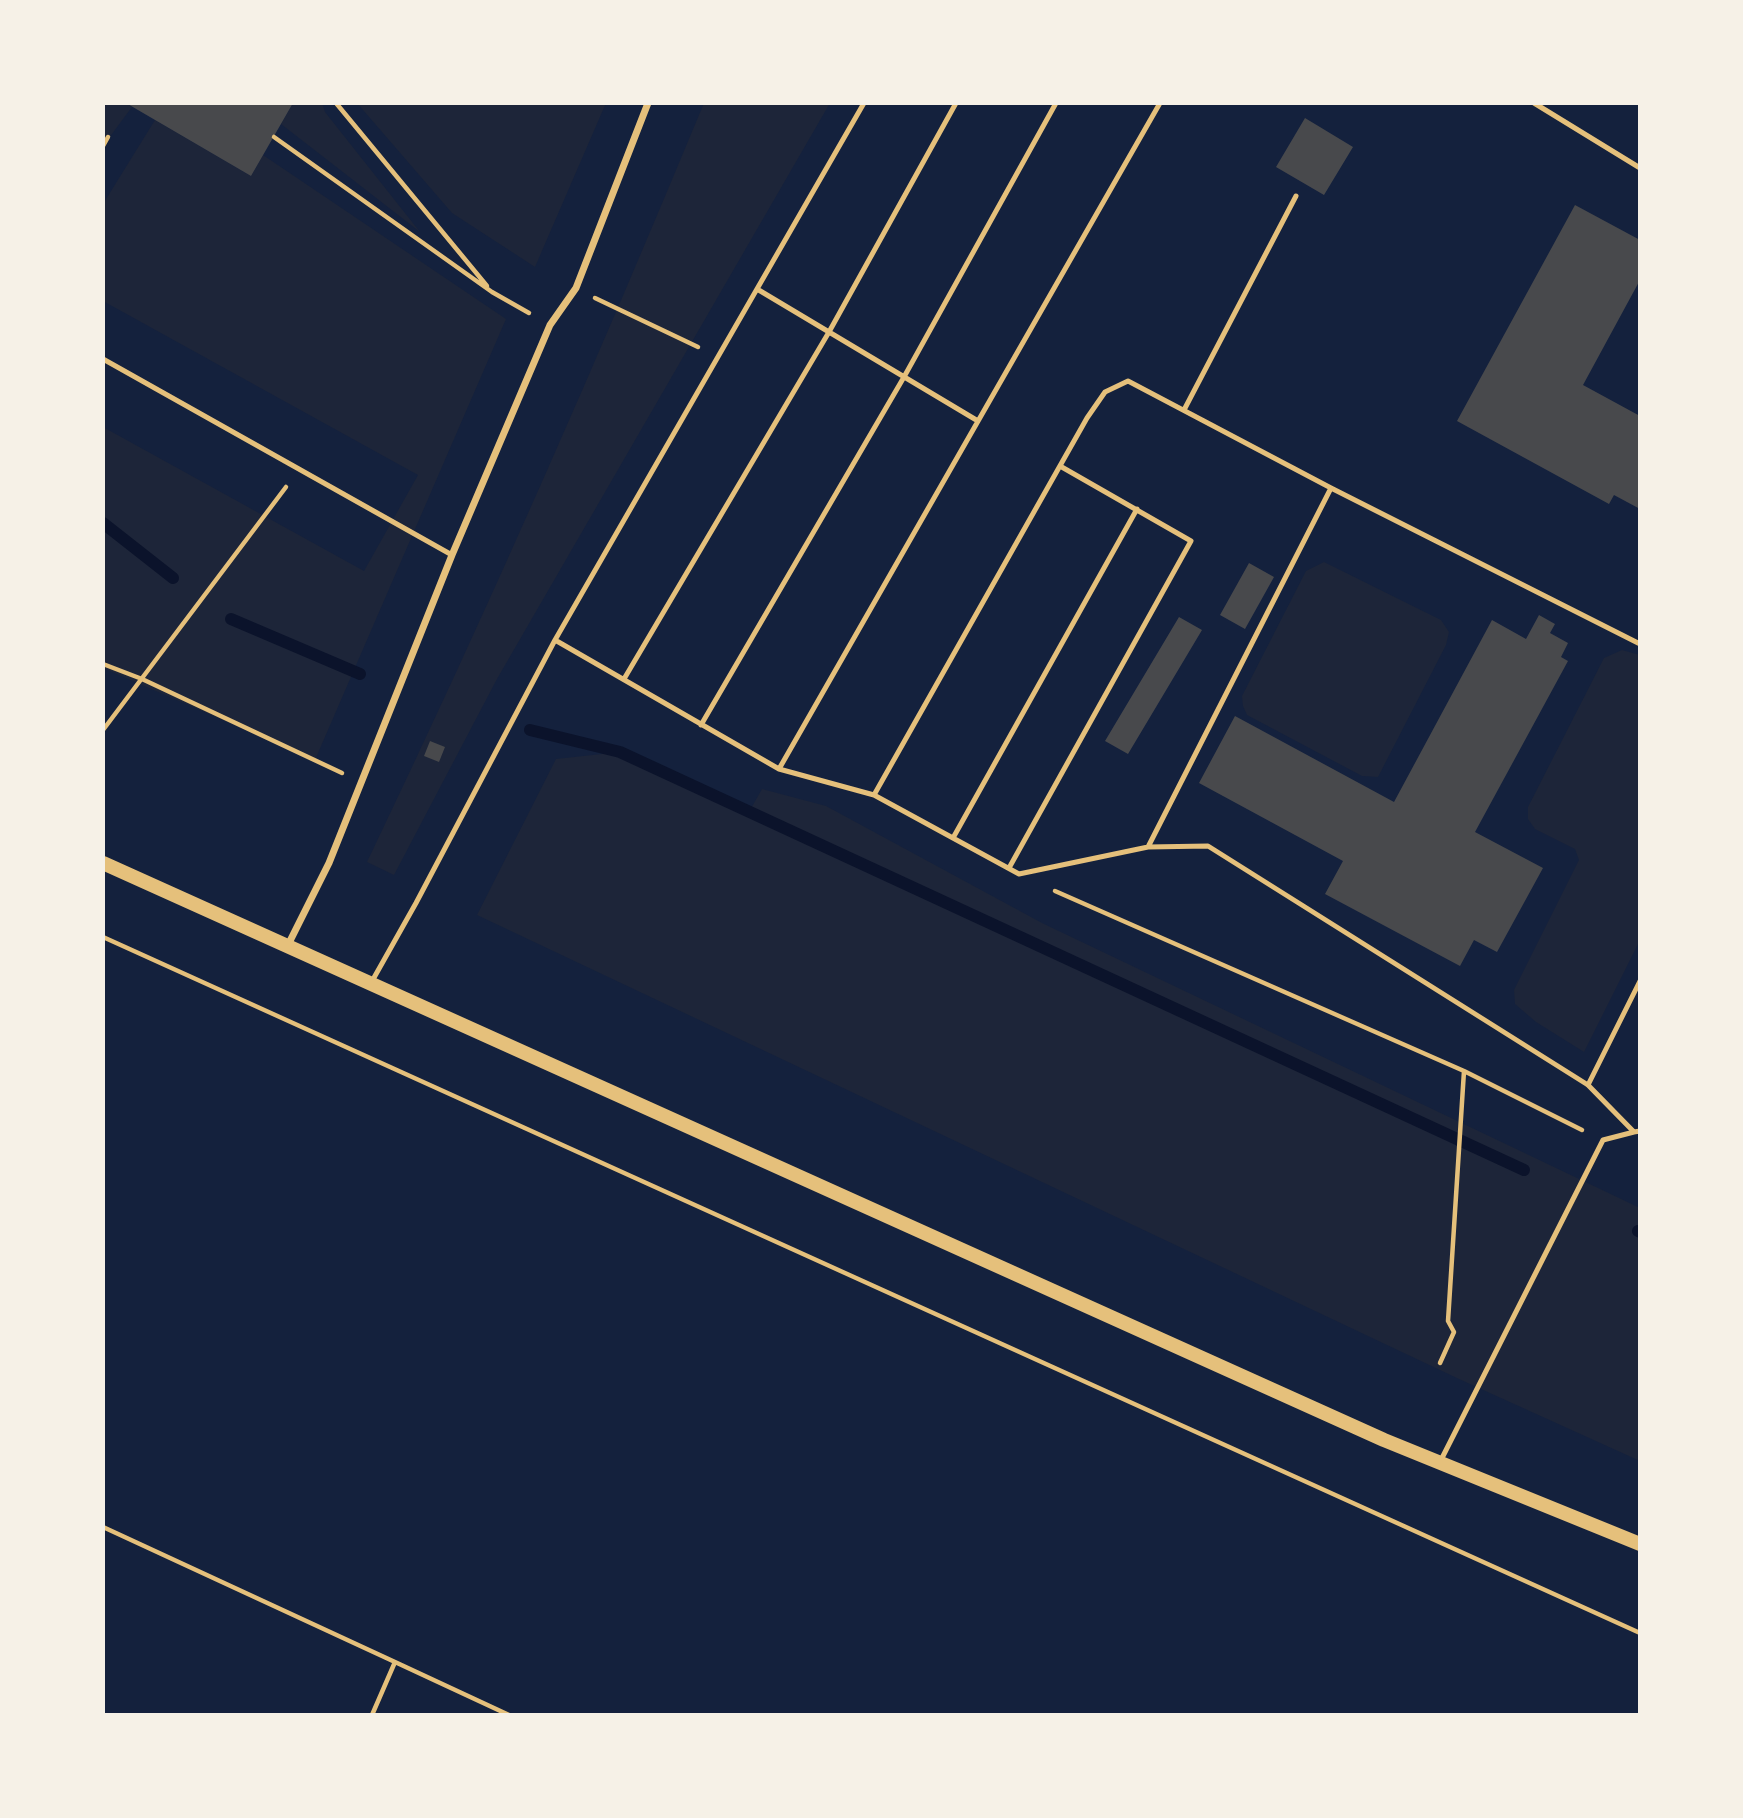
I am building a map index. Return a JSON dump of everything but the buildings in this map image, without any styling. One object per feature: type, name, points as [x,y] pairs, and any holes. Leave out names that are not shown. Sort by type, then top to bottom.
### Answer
[{"type":"main road","points":[[103,863],[1440,1463],[1640,1544]]},
{"type":"street","points":[[288,945],[329,863],[452,555],[550,325],[576,288],[648,103]]},
{"type":"lane","points":[[371,983],[555,639],[864,103]]},
{"type":"lane","points":[[624,679],[829,332],[956,103]]},
{"type":"lane","points":[[701,725],[904,377],[1056,103]]},
{"type":"lane","points":[[779,769],[1160,103]]},
{"type":"lane","points":[[1534,103],[1640,168]]},
{"type":"lane","points":[[1184,410],[1296,197]]},
{"type":"lane","points":[[757,289],[978,421]]},
{"type":"lane","points":[[103,359],[452,555]]},
{"type":"lane","points":[[874,795],[1087,418],[1105,392],[1128,381],[1331,488],[1640,644]]},
{"type":"lane","points":[[1009,868],[1191,541],[1060,466]]},
{"type":"lane","points":[[1148,847],[1331,488]]},
{"type":"lane","points":[[953,838],[1137,509]]},
{"type":"lane","points":[[555,639],[779,769],[874,795],[1020,874],[1148,847],[1208,846],[1588,1084],[1637,1132]]},
{"type":"lane","points":[[1588,1084],[1640,981]]},
{"type":"lane","points":[[1440,1463],[1603,1140],[1637,1132]]},
{"type":"path","points":[[336,103],[492,292]]},
{"type":"path","points":[[103,146],[108,137]]},
{"type":"path","points":[[274,137],[492,292],[550,325]]},
{"type":"path","points":[[576,288],[718,357]]},
{"type":"path","points":[[103,730],[299,469]]},
{"type":"path","points":[[103,664],[142,678],[362,782]]},
{"type":"path","points":[[1020,874],[1465,1071],[1603,1140]]},
{"type":"path","points":[[103,937],[1640,1633]]},
{"type":"path","points":[[1440,1363],[1454,1332],[1448,1321],[1465,1071]]},
{"type":"path","points":[[103,1527],[509,1715]]},
{"type":"path","points":[[372,1715],[395,1662]]},
{"type":"shaded area","points":[[103,103],[126,103],[132,107],[103,146]]},
{"type":"shaded area","points":[[293,103],[322,103],[325,112],[420,232],[281,124]]},
{"type":"shaded area","points":[[357,103],[606,103],[535,267],[452,213]]},
{"type":"shaded area","points":[[704,103],[830,103],[497,679],[394,875],[367,862],[541,485]]},
{"type":"shaded area","points":[[155,120],[251,176],[263,155],[506,319],[315,760],[103,668],[103,427],[364,571],[418,475],[103,301],[103,204]]},
{"type":"shaded area","points":[[1324,562],[1441,620],[1449,632],[1446,645],[1378,777],[1362,776],[1247,715],[1243,706],[1242,696],[1306,571]]},
{"type":"shaded area","points":[[1622,650],[1640,655],[1640,940],[1584,1052],[1536,1022],[1515,1004],[1514,990],[1579,860],[1575,849],[1535,829],[1528,819],[1528,807],[1604,658]]},
{"type":"shaded area","points":[[620,752],[750,810],[762,789],[826,806],[1042,923],[1640,1208],[1640,1461],[1459,1379],[477,915],[556,759]]},
{"type":"waterway","points":[[103,523],[173,578]]},
{"type":"waterway","points":[[231,619],[360,674]]},
{"type":"waterway","points":[[530,730],[620,752],[1524,1170]]}]
